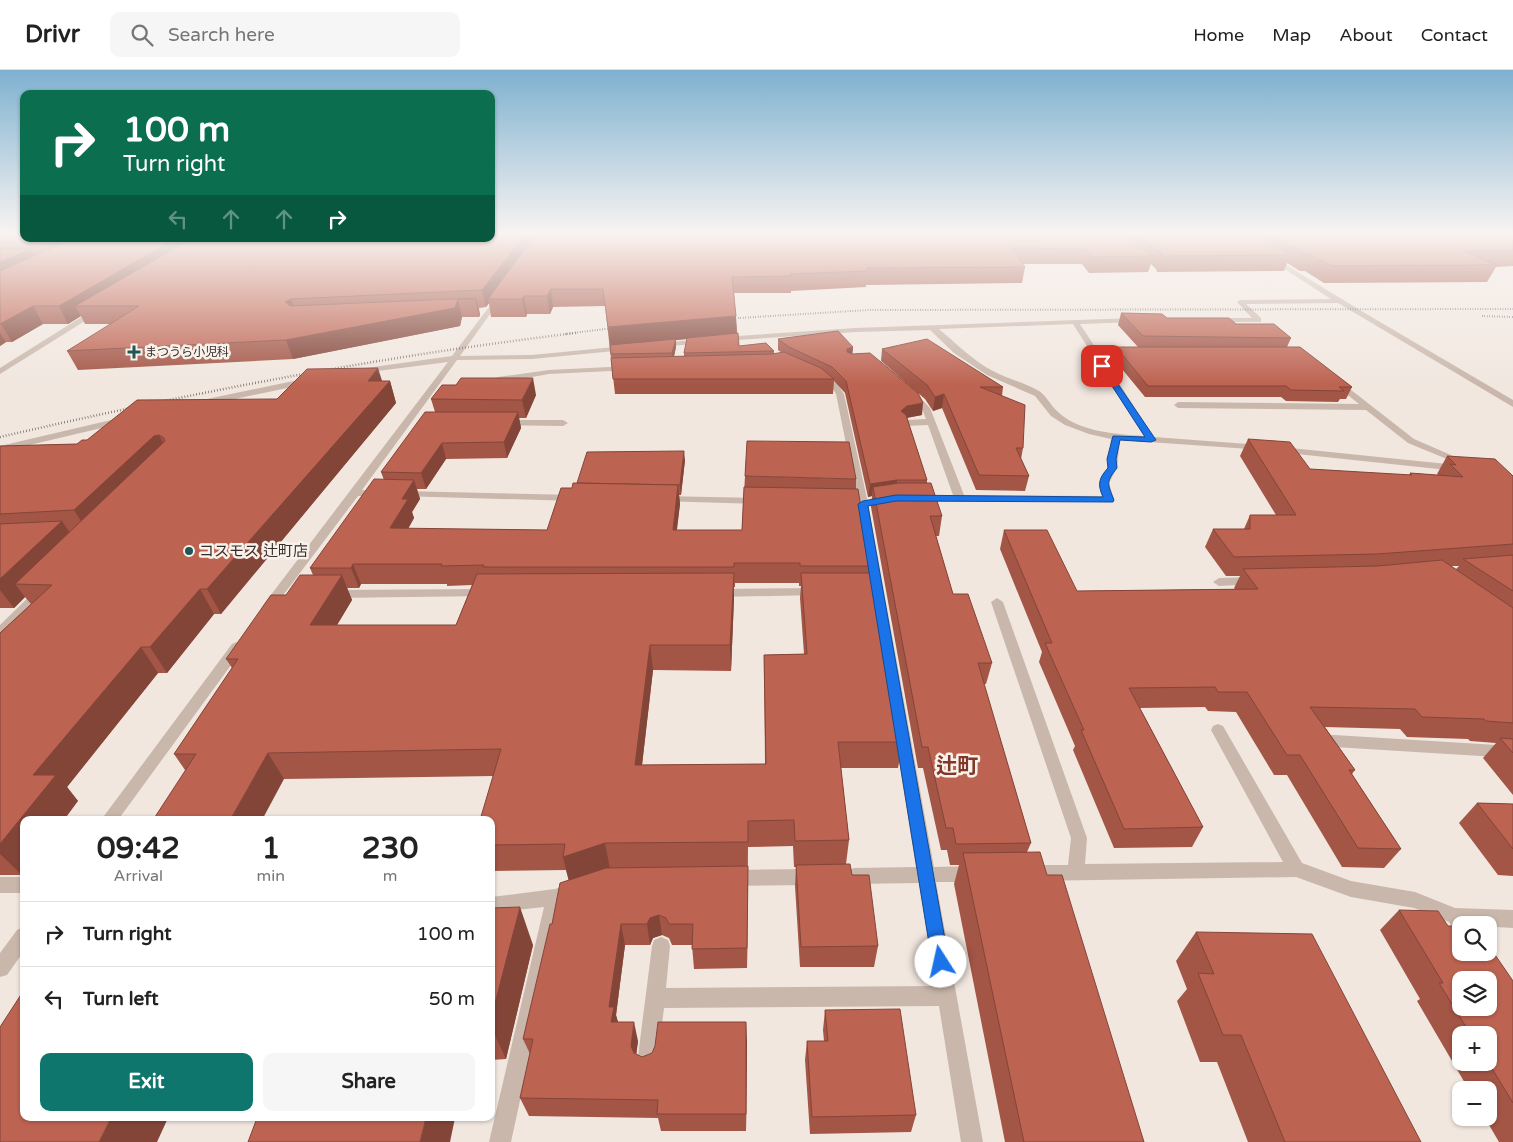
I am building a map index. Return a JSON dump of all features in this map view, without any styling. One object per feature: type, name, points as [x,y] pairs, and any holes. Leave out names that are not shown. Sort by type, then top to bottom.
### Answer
[{"type":"street","points":[[261,616],[355,493],[413,422],[438,388],[485,312],[508,285]]},
{"type":"street","points":[[1313,285],[1513,404]]},
{"type":"street","points":[[1267,328],[1240,302],[1338,301]]},
{"type":"street","points":[[0,372],[101,309]]},
{"type":"street","points":[[653,346],[766,334],[1140,320]]},
{"type":"street","points":[[1209,320],[1258,320]]},
{"type":"street","points":[[1075,322],[1092,352],[1151,440]]},
{"type":"street","points":[[932,327],[955,347],[957,351],[973,362],[990,373],[1038,394],[1054,414],[1068,424],[1092,432],[1116,437],[1265,448],[1449,468],[1463,468],[1468,464],[1412,440],[1330,378]]},
{"type":"street","points":[[766,334],[771,350]]},
{"type":"street","points":[[354,372],[456,358],[532,358],[634,347]]},
{"type":"street","points":[[1092,352],[1142,352]]},
{"type":"street","points":[[492,381],[549,372],[640,368]]},
{"type":"street","points":[[810,372],[826,379],[836,387],[840,394],[862,503],[873,592],[972,1142]]},
{"type":"street","points":[[195,404],[317,379]]},
{"type":"street","points":[[901,385],[921,402],[931,422],[960,499]]},
{"type":"street","points":[[1178,405],[1368,407]]},
{"type":"street","points":[[0,449],[128,419]]},
{"type":"street","points":[[906,422],[931,422]]},
{"type":"street","points":[[495,423],[563,423]]},
{"type":"street","points":[[905,498],[1109,500],[1104,487],[1104,478],[1112,468],[1116,437]]},
{"type":"street","points":[[355,493],[584,498]]},
{"type":"street","points":[[654,499],[773,502]]},
{"type":"street","points":[[0,633],[53,580]]},
{"type":"street","points":[[1219,582],[1268,581]]},
{"type":"street","points":[[701,593],[829,592]]},
{"type":"street","points":[[317,594],[494,593]]},
{"type":"street","points":[[278,594],[297,594]]},
{"type":"street","points":[[996,602],[1079,838],[1076,872]]},
{"type":"street","points":[[111,816],[244,638]]},
{"type":"street","points":[[1218,730],[1296,869]]},
{"type":"street","points":[[1316,739],[1513,752]]},
{"type":"street","points":[[1019,873],[1296,869],[1351,889],[1414,900],[1452,918]]},
{"type":"street","points":[[718,878],[991,874]]},
{"type":"street","points":[[0,885],[20,885]]},
{"type":"street","points":[[495,905],[555,897],[592,885]]},
{"type":"street","points":[[500,1142],[555,897]]},
{"type":"street","points":[[1497,920],[1513,919]]},
{"type":"street","points":[[0,968],[20,941]]},
{"type":"street","points":[[647,1064],[661,946]]},
{"type":"street","points":[[655,998],[947,996]]},
{"type":"building","points":[[0,285],[95,285],[59,306],[33,306],[0,324]]},
{"type":"building","points":[[111,285],[486,285],[482,290],[291,299],[285,302],[291,306],[476,298],[458,299],[455,308],[286,340],[67,351],[139,306],[75,306]]},
{"type":"building","points":[[498,285],[733,285],[736,316],[608,327],[603,289],[551,289],[547,296],[524,296],[522,299],[488,299]]},
{"type":"building","points":[[1121,313],[1162,314],[1167,318],[1229,318],[1236,324],[1274,324],[1291,338],[1143,336]]},
{"type":"building","points":[[838,331],[853,347],[847,349],[847,352],[852,354],[870,353],[918,393],[923,403],[907,406],[901,411],[906,415],[927,480],[897,480],[870,484],[846,381],[832,367],[789,347],[778,339]]},
{"type":"building","points":[[738,333],[739,346],[766,343],[774,351],[684,353],[687,338]]},
{"type":"building","points":[[676,339],[672,353],[611,354],[610,345]]},
{"type":"building","points":[[927,339],[1003,387],[980,387],[1025,405],[1023,448],[1016,448],[1029,476],[979,475],[944,394],[935,397],[927,385],[882,349]]},
{"type":"building","points":[[1116,347],[1300,347],[1352,387],[1339,387],[1344,391],[1291,390],[1286,386],[1148,386]]},
{"type":"building","points":[[784,352],[821,368],[834,379],[613,379],[611,358],[772,354]]},
{"type":"building","points":[[378,368],[368,381],[390,381],[207,589],[200,589],[150,647],[141,647],[33,775],[56,775],[23,816],[20,816],[20,819],[0,844],[0,633],[52,585],[15,584],[165,441],[159,435],[154,436],[74,510],[0,514],[0,446],[77,444],[82,440],[87,440],[137,400],[277,399],[307,369]]},
{"type":"building","points":[[461,378],[533,378],[522,400],[431,399],[442,385],[456,385]]},
{"type":"building","points":[[425,412],[518,412],[504,442],[442,443],[421,473],[381,472]]},
{"type":"building","points":[[1248,439],[1290,442],[1310,469],[1463,477],[1450,464],[1456,465],[1447,456],[1495,459],[1513,476],[1513,544],[1377,554],[1234,557],[1213,529],[1250,529],[1250,515],[1296,515]]},
{"type":"building","points":[[747,441],[849,442],[856,479],[745,476]]},
{"type":"building","points":[[684,451],[680,485],[577,483],[587,452]]},
{"type":"building","points":[[374,479],[414,480],[402,499],[408,499],[390,528],[547,530],[561,488],[572,488],[573,483],[678,485],[673,530],[742,530],[744,487],[858,489],[871,566],[800,566],[800,563],[734,563],[734,567],[483,567],[484,565],[353,564],[351,568],[310,568]]},
{"type":"building","points":[[899,483],[931,483],[942,516],[930,516],[953,594],[968,594],[992,663],[978,663],[1031,843],[956,844],[953,828],[946,828],[928,747],[922,747],[873,487]]},
{"type":"building","points":[[62,521],[0,579],[0,524]]},
{"type":"building","points":[[1004,530],[1047,530],[1077,591],[1258,589],[1243,569],[1378,566],[1442,560],[1513,608],[1513,723],[1486,721],[1484,719],[1422,717],[1415,709],[1310,707],[1355,770],[1349,770],[1401,849],[1358,848],[1300,755],[1287,755],[1247,692],[1218,692],[1215,687],[1129,688],[1203,827],[1124,829],[1081,730],[1084,730],[1045,643],[1052,643]]},
{"type":"building","points":[[1513,555],[1513,591],[1463,559]]},
{"type":"building","points":[[734,573],[730,645],[650,645],[635,765],[766,764],[764,655],[807,654],[801,573],[874,573],[903,742],[838,742],[849,840],[795,841],[794,820],[748,821],[748,842],[605,843],[563,857],[565,844],[495,845],[495,816],[481,816],[501,749],[268,753],[232,816],[156,816],[196,754],[174,754],[238,659],[226,659],[271,595],[286,595],[300,575],[342,575],[310,625],[456,625],[477,574]]},
{"type":"building","points":[[1500,738],[1513,739],[1513,753]]},
{"type":"building","points":[[1477,803],[1513,804],[1513,849]]},
{"type":"building","points":[[1040,852],[1047,875],[1062,875],[1144,1142],[1024,1142],[963,853]]},
{"type":"building","points":[[850,864],[852,875],[869,875],[878,946],[801,947],[796,865]]},
{"type":"building","points":[[748,866],[747,948],[692,949],[693,924],[669,924],[666,918],[659,915],[650,918],[647,924],[621,924],[609,1007],[614,1007],[611,1022],[634,1022],[631,1046],[634,1053],[642,1057],[652,1053],[655,1046],[658,1022],[746,1022],[746,1114],[657,1114],[658,1100],[520,1098],[533,1039],[523,1039],[550,924],[552,924],[560,883],[606,868]]},
{"type":"building","points":[[520,907],[495,1004],[495,908]]},
{"type":"building","points":[[1399,910],[1438,911],[1448,926],[1452,926],[1452,961],[1497,961],[1497,958],[1513,981],[1513,1103],[1493,1071],[1497,1071],[1497,1026],[1465,1026],[1459,1016],[1497,1016],[1497,971],[1452,971],[1452,1004],[1439,983],[1443,983]]},
{"type":"building","points":[[1196,932],[1312,934],[1421,1142],[1285,1142],[1241,1035],[1223,1035],[1198,973],[1214,974]]},
{"type":"building","points":[[20,996],[20,1121],[110,1121],[99,1142],[0,1142],[0,1027]]},
{"type":"building","points":[[900,1009],[916,1115],[812,1117],[807,1041],[828,1041],[825,1010]]},
{"type":"building","points":[[256,1121],[425,1121],[420,1142],[248,1142]]},
{"type":"railway","points":[[723,319],[868,310],[1513,309]]},
{"type":"railway","points":[[1482,316],[1513,317]]},
{"type":"railway","points":[[565,334],[621,327]]},
{"type":"railway","points":[[0,437],[143,405],[286,377],[503,342],[576,333]]},
{"type":"place","name":"まつうら小児科","points":[[134,352]]},
{"type":"place","name":"コスモス 辻町店","points":[[189,551]]},
{"type":"district","name":"辻町","points":[[957,766]]},
{"type":"route","points":[[941,962],[863,504],[896,498],[1109,500],[1104,487],[1104,478],[1112,468],[1116,437],[1151,440],[1102,366]]}]
